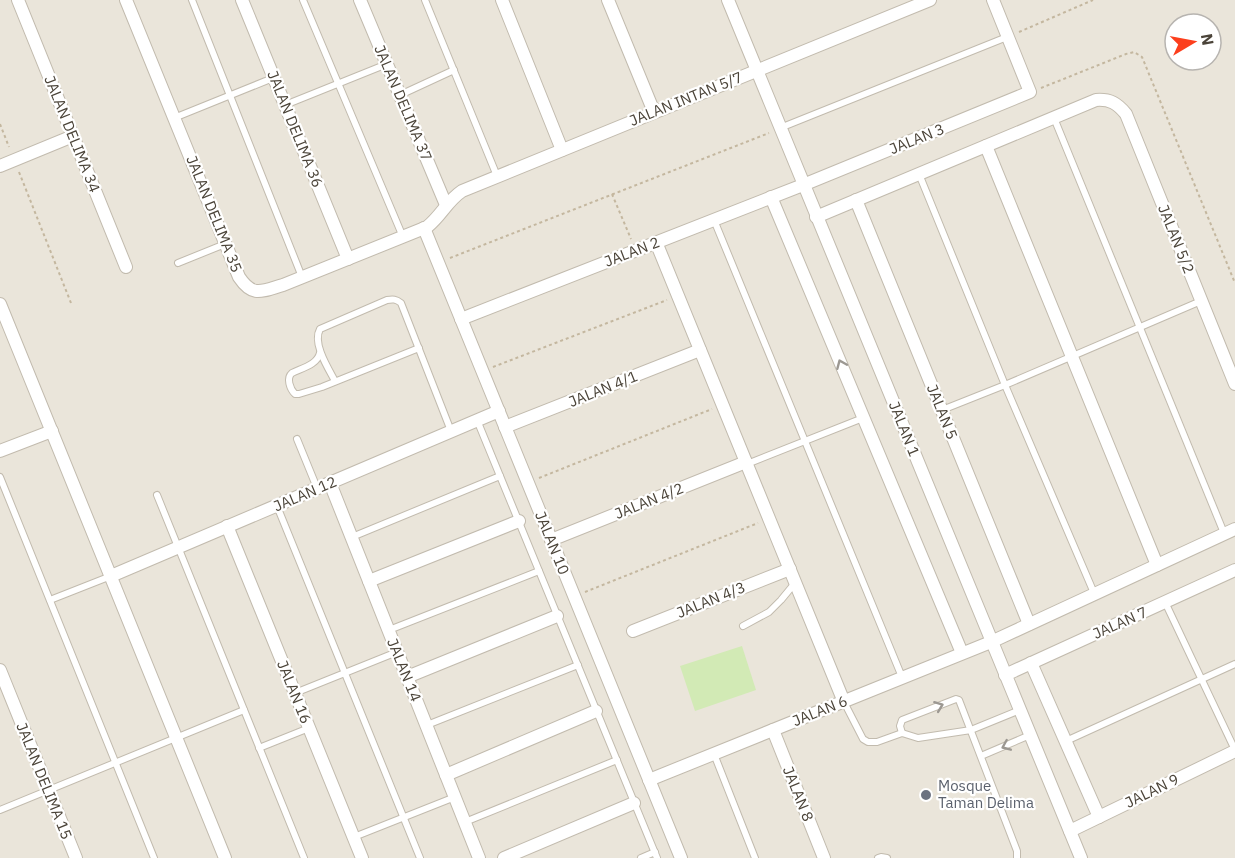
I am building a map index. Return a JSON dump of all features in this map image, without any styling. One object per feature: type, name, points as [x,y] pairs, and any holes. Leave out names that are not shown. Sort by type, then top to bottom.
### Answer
[{"type":"street","name":"JALAN DELIMA 34","points":[[18,0],[126,267]]},
{"type":"street","name":"JALAN DELIMA 35","points":[[126,0],[240,278],[246,287],[259,292],[403,237],[429,225],[446,205]]},
{"type":"street","name":"JALAN DELIMA 36","points":[[242,0],[348,259]]},
{"type":"street","name":"JALAN DELIMA 37","points":[[360,0],[446,205]]},
{"type":"street","points":[[502,0],[562,150]]},
{"type":"street","points":[[608,0],[654,112]]},
{"type":"street","name":"JALAN 1","points":[[728,0],[1081,858]]},
{"type":"street","name":"JALAN INTAN 5/7","points":[[446,205],[462,191],[497,176],[930,0]]},
{"type":"street","points":[[993,0],[1030,92]]},
{"type":"street","name":"JALAN 3","points":[[803,185],[1030,92]]},
{"type":"street","name":"JALAN 5/2","points":[[1054,118],[1096,100],[1105,99],[1111,100],[1126,114],[1235,384]]},
{"type":"street","points":[[816,217],[1054,118]]},
{"type":"street","points":[[0,166],[73,136]]},
{"type":"street","points":[[986,146],[1157,565]]},
{"type":"street","name":"JALAN 2","points":[[461,319],[803,185]]},
{"type":"street","points":[[771,197],[962,653]]},
{"type":"street","name":"JALAN 5","points":[[856,200],[1029,624]]},
{"type":"street","name":"JALAN 10","points":[[424,228],[681,858]]},
{"type":"street","points":[[656,242],[844,702]]},
{"type":"street","points":[[0,304],[225,858]]},
{"type":"street","name":"JALAN 4/1","points":[[505,427],[700,350]]},
{"type":"street","name":"JALAN 12","points":[[111,576],[498,411]]},
{"type":"street","points":[[0,452],[52,431]]},
{"type":"street","name":"JALAN 4/2","points":[[551,540],[746,463]]},
{"type":"street","name":"JALAN 14","points":[[330,483],[479,858]]},
{"type":"street","points":[[369,581],[519,521]]},
{"type":"street","name":"JALAN 16","points":[[227,526],[362,858]]},
{"type":"street","name":"JALAN 6","points":[[649,780],[991,642],[1230,532]]},
{"type":"street","name":"JALAN 4/3","points":[[633,631],[790,569]]},
{"type":"street","name":"JALAN 7","points":[[1005,675],[1235,570]]},
{"type":"street","points":[[407,677],[557,615]]},
{"type":"street","points":[[1031,663],[1099,817]]},
{"type":"street","name":"JALAN DELIMA 15","points":[[0,670],[75,858]]},
{"type":"street","points":[[446,775],[597,711]]},
{"type":"street","name":"JALAN 8","points":[[772,730],[824,858]]},
{"type":"street","name":"JALAN 9","points":[[1070,831],[1235,750]]},
{"type":"street","points":[[504,858],[634,803]]},
{"type":"lane","points":[[192,0],[302,277]]},
{"type":"lane","points":[[303,0],[403,237]]},
{"type":"lane","points":[[425,0],[497,176]]},
{"type":"lane","points":[[780,129],[1008,37]]},
{"type":"lane","points":[[285,105],[387,64]]},
{"type":"lane","points":[[400,95],[453,70]]},
{"type":"lane","points":[[174,118],[274,78]]},
{"type":"lane","points":[[1054,118],[1139,327],[1230,532]]},
{"type":"lane","points":[[919,174],[1005,385],[1095,594]]},
{"type":"lane","points":[[714,220],[902,677]]},
{"type":"lane","points":[[178,263],[226,243]]},
{"type":"lane","points":[[335,381],[321,353],[317,335],[320,328],[394,299],[401,303],[452,431]]},
{"type":"lane","points":[[941,410],[1201,301]]},
{"type":"lane","points":[[321,353],[315,362],[289,375],[288,379],[295,394],[419,348]]},
{"type":"lane","points":[[746,463],[863,418]]},
{"type":"lane","points":[[477,420],[656,855],[641,858]]},
{"type":"lane","points":[[297,439],[317,488]]},
{"type":"lane","points":[[352,537],[500,476]]},
{"type":"lane","points":[[0,477],[154,858]]},
{"type":"lane","points":[[158,495],[304,858]]},
{"type":"lane","points":[[277,506],[420,858]]},
{"type":"lane","points":[[388,630],[539,571]]},
{"type":"lane","points":[[50,600],[111,576]]},
{"type":"lane","points":[[743,626],[769,612],[795,582]]},
{"type":"lane","points":[[1165,602],[1235,750]]},
{"type":"lane","points":[[295,693],[397,652]]},
{"type":"lane","points":[[1066,741],[1235,664]]},
{"type":"lane","points":[[426,726],[578,665]]},
{"type":"lane","points":[[902,733],[900,726],[902,720],[956,699],[959,700],[1017,851],[1017,858]]},
{"type":"lane","points":[[844,702],[863,739],[868,742],[877,742],[902,733],[918,738],[970,730],[1020,710]]},
{"type":"lane","points":[[0,810],[244,710]]},
{"type":"lane","points":[[259,748],[309,728]]},
{"type":"lane","points":[[981,756],[1030,735]]},
{"type":"lane","points":[[714,754],[755,858]]},
{"type":"lane","points":[[465,822],[617,760]]},
{"type":"lane","points":[[353,837],[455,797]]},
{"type":"lane","points":[[878,858],[886,858]]},
{"type":"path","points":[[1008,37],[1093,0]]},
{"type":"path","points":[[1030,92],[1126,54],[1134,52],[1142,57],[1235,284]]},
{"type":"path","points":[[0,124],[71,303]]},
{"type":"path","points":[[438,262],[780,129]]},
{"type":"path","points":[[612,194],[636,250]]},
{"type":"path","points":[[482,372],[678,296]]},
{"type":"path","points":[[528,483],[723,405]]},
{"type":"path","points":[[574,597],[769,519]]},
{"type":"shaded area","points":[[0,0],[1235,0],[1235,858],[0,858]]},
{"type":"green space","points":[[742,646],[756,690],[695,711],[680,666]]},
{"type":"place","name":"Mosque Taman Delima","points":[[926,795]]}]
